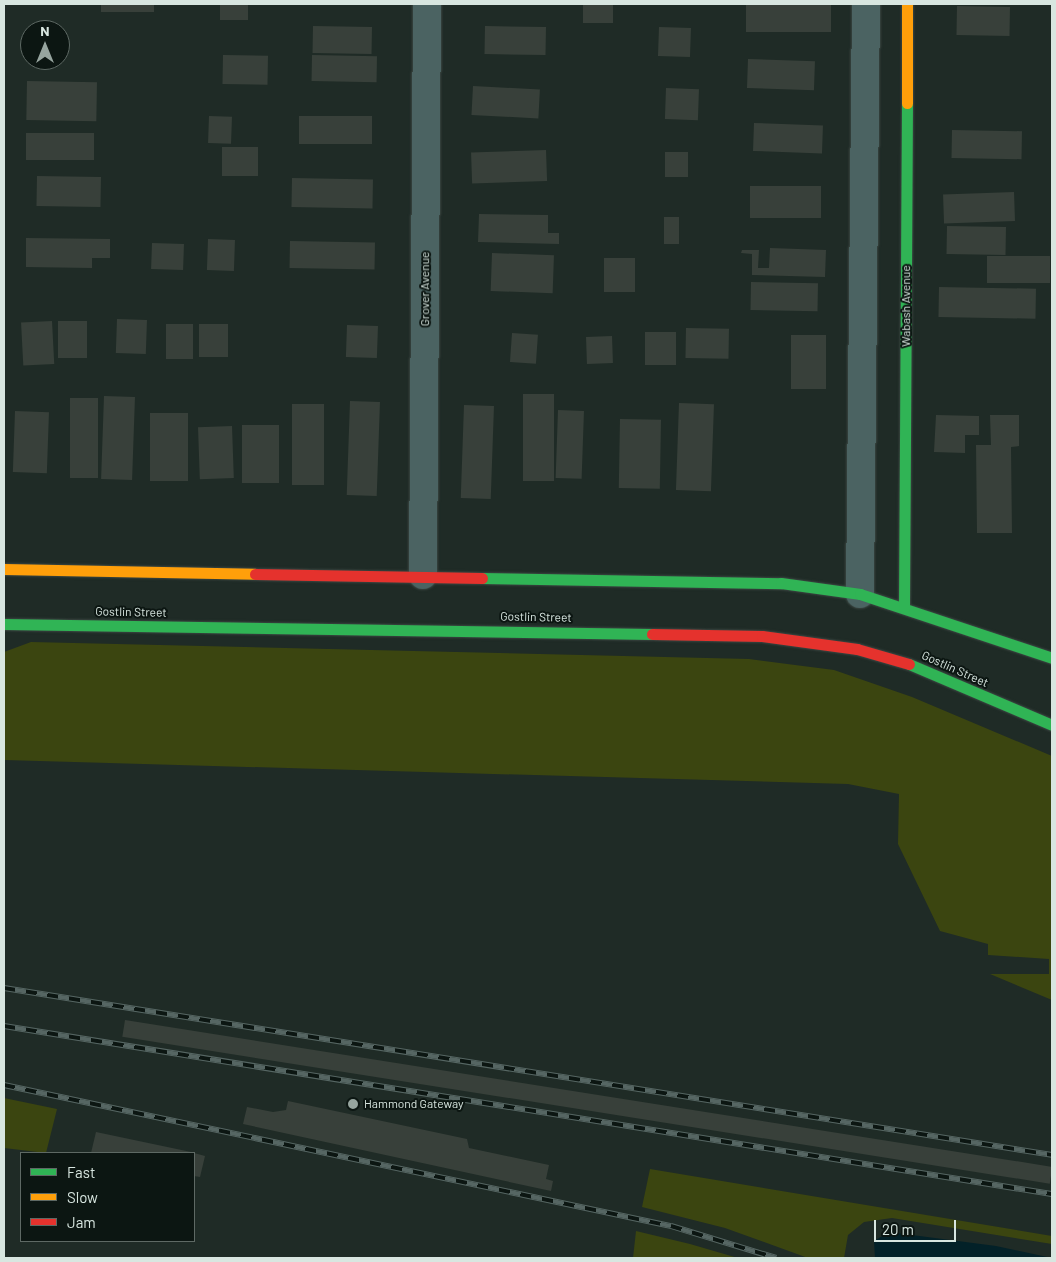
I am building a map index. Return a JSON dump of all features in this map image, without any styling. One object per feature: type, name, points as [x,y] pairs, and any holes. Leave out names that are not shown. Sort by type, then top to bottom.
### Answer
[{"type":"main road","name":"Wabash Avenue","points":[[904,608],[907,4]]},
{"type":"main road","points":[[4,570],[734,579],[860,594],[1052,658]]},
{"type":"main road","name":"Gostlin Street","points":[[4,624],[762,636],[857,648],[923,668],[1052,725]]},
{"type":"street","name":"Grover Avenue","points":[[423,575],[427,4]]},
{"type":"street","points":[[860,594],[866,4]]},
{"type":"green space","points":[[31,642],[749,659],[834,670],[912,697],[1052,756],[1052,1000],[990,974],[1049,974],[1049,959],[988,955],[988,944],[940,931],[898,844],[899,794],[848,784],[4,760],[4,652]]},
{"type":"green space","points":[[4,1098],[57,1109],[46,1152],[4,1148]]},
{"type":"green space","points":[[650,1169],[1052,1236],[1052,1244],[892,1218],[864,1222],[848,1235],[844,1258],[808,1258],[725,1228],[642,1207]]},
{"type":"green space","points":[[636,1231],[690,1244],[738,1258],[633,1258]]},
{"type":"water","points":[[889,1232],[996,1246],[1052,1258],[875,1258],[874,1241]]},
{"type":"building","points":[[101,4],[154,4],[154,12],[101,12]]},
{"type":"building","points":[[220,4],[248,4],[248,20],[220,20]]},
{"type":"building","points":[[583,4],[613,4],[613,23],[583,23]]},
{"type":"building","points":[[746,5],[831,5],[831,32],[746,32]]},
{"type":"building","points":[[957,6],[1010,7],[1009,36],[956,35]]},
{"type":"building","points":[[313,26],[372,27],[372,54],[313,53]]},
{"type":"building","points":[[485,26],[546,27],[546,55],[485,54]]},
{"type":"building","points":[[659,27],[691,28],[690,57],[658,56]]},
{"type":"building","points":[[223,55],[268,56],[267,85],[222,84]]},
{"type":"building","points":[[312,55],[377,56],[377,82],[312,81]]},
{"type":"building","points":[[748,59],[815,61],[814,90],[747,88]]},
{"type":"building","points":[[27,81],[97,82],[96,121],[26,120]]},
{"type":"building","points":[[473,86],[540,90],[538,118],[471,115]]},
{"type":"building","points":[[666,88],[699,89],[698,120],[665,119]]},
{"type":"building","points":[[209,116],[232,117],[231,144],[208,143]]},
{"type":"building","points":[[299,116],[372,116],[372,144],[299,144]]},
{"type":"building","points":[[754,123],[823,125],[822,153],[753,151]]},
{"type":"building","points":[[952,130],[1022,131],[1022,159],[952,158]]},
{"type":"building","points":[[26,133],[94,133],[94,160],[26,160]]},
{"type":"building","points":[[222,147],[258,147],[258,176],[222,176]]},
{"type":"building","points":[[546,150],[547,181],[472,184],[471,153]]},
{"type":"building","points":[[665,152],[688,152],[688,177],[665,177]]},
{"type":"building","points":[[37,176],[101,177],[100,207],[36,206]]},
{"type":"building","points":[[292,178],[373,179],[372,208],[291,207]]},
{"type":"building","points":[[750,186],[821,186],[821,218],[750,218]]},
{"type":"building","points":[[1014,192],[1015,221],[944,223],[943,194]]},
{"type":"building","points":[[479,214],[548,215],[548,233],[559,233],[559,244],[478,242]]},
{"type":"building","points":[[664,217],[679,217],[679,244],[664,244]]},
{"type":"building","points":[[947,226],[1006,227],[1006,255],[947,254]]},
{"type":"building","points":[[26,238],[110,239],[110,258],[92,258],[92,268],[26,267]]},
{"type":"building","points":[[208,239],[235,240],[234,271],[207,270]]},
{"type":"building","points":[[290,241],[375,242],[375,269],[290,268]]},
{"type":"building","points":[[152,243],[184,244],[183,270],[151,269]]},
{"type":"building","points":[[770,248],[826,250],[825,277],[752,275],[752,254],[741,253],[742,250],[759,250],[758,268],[769,268]]},
{"type":"building","points":[[492,253],[554,255],[553,293],[491,291]]},
{"type":"building","points":[[987,256],[1050,256],[1050,283],[987,283]]},
{"type":"building","points":[[604,258],[635,258],[635,292],[604,292]]},
{"type":"building","points":[[751,282],[818,283],[818,311],[751,310]]},
{"type":"building","points":[[939,287],[1036,289],[1035,319],[938,317]]},
{"type":"building","points":[[117,319],[147,320],[146,354],[116,353]]},
{"type":"building","points":[[52,321],[54,364],[23,366],[21,323]]},
{"type":"building","points":[[58,321],[87,321],[87,358],[58,358]]},
{"type":"building","points":[[166,324],[193,324],[193,359],[166,359]]},
{"type":"building","points":[[199,324],[228,324],[228,357],[199,357]]},
{"type":"building","points":[[347,325],[378,326],[377,358],[346,357]]},
{"type":"building","points":[[686,328],[729,329],[728,359],[685,358]]},
{"type":"building","points":[[645,332],[676,332],[676,365],[645,365]]},
{"type":"building","points":[[512,333],[538,335],[536,364],[510,362]]},
{"type":"building","points":[[791,335],[826,335],[826,389],[791,389]]},
{"type":"building","points":[[612,336],[613,363],[587,364],[586,337]]},
{"type":"building","points":[[523,394],[554,394],[554,481],[523,481]]},
{"type":"building","points":[[104,396],[135,397],[132,480],[101,479]]},
{"type":"building","points":[[70,398],[98,398],[98,478],[70,478]]},
{"type":"building","points":[[350,401],[380,402],[377,496],[347,495]]},
{"type":"building","points":[[679,403],[714,404],[711,491],[676,490]]},
{"type":"building","points":[[292,404],[324,404],[324,485],[292,485]]},
{"type":"building","points":[[464,405],[494,406],[491,499],[461,498]]},
{"type":"building","points":[[558,410],[584,411],[582,479],[556,478]]},
{"type":"building","points":[[15,411],[49,412],[47,473],[13,472]]},
{"type":"building","points":[[150,413],[188,413],[188,481],[150,481]]},
{"type":"building","points":[[936,415],[979,416],[979,435],[965,435],[965,453],[934,452]]},
{"type":"building","points":[[990,415],[1019,415],[1019,446],[1011,447],[1012,533],[977,533],[976,445],[991,445]]},
{"type":"building","points":[[620,419],[661,420],[660,489],[619,488]]},
{"type":"building","points":[[242,425],[279,425],[279,483],[242,483]]},
{"type":"building","points":[[232,426],[234,478],[200,479],[198,427]]},
{"type":"building","points":[[125,1020],[1052,1167],[1050,1184],[122,1037]]},
{"type":"building","points":[[288,1101],[467,1139],[469,1148],[549,1165],[546,1179],[553,1181],[551,1191],[243,1124],[247,1107],[273,1112],[286,1110]]},
{"type":"building","points":[[96,1132],[191,1152],[91,1152]]},
{"type":"building","points":[[195,1153],[205,1156],[200,1177],[195,1176]]},
{"type":"railway","points":[[4,988],[1052,1155]]},
{"type":"railway","points":[[4,1026],[1052,1194]]},
{"type":"railway","points":[[4,1085],[671,1226],[776,1258]]},
{"type":"traffic: fast","points":[[904,608],[907,103]]},
{"type":"traffic: fast","points":[[482,578],[781,583],[860,594],[1052,658]]},
{"type":"traffic: fast","points":[[4,624],[652,634]]},
{"type":"traffic: fast","points":[[909,664],[1052,725]]},
{"type":"traffic: slow","points":[[907,4],[907,103]]},
{"type":"traffic: slow","points":[[4,569],[255,574]]},
{"type":"traffic: jam","points":[[255,574],[482,578]]},
{"type":"traffic: jam","points":[[652,634],[762,636],[857,649],[909,664]]},
{"type":"place","name":"Hammond Gateway","points":[[353,1104]]}]
